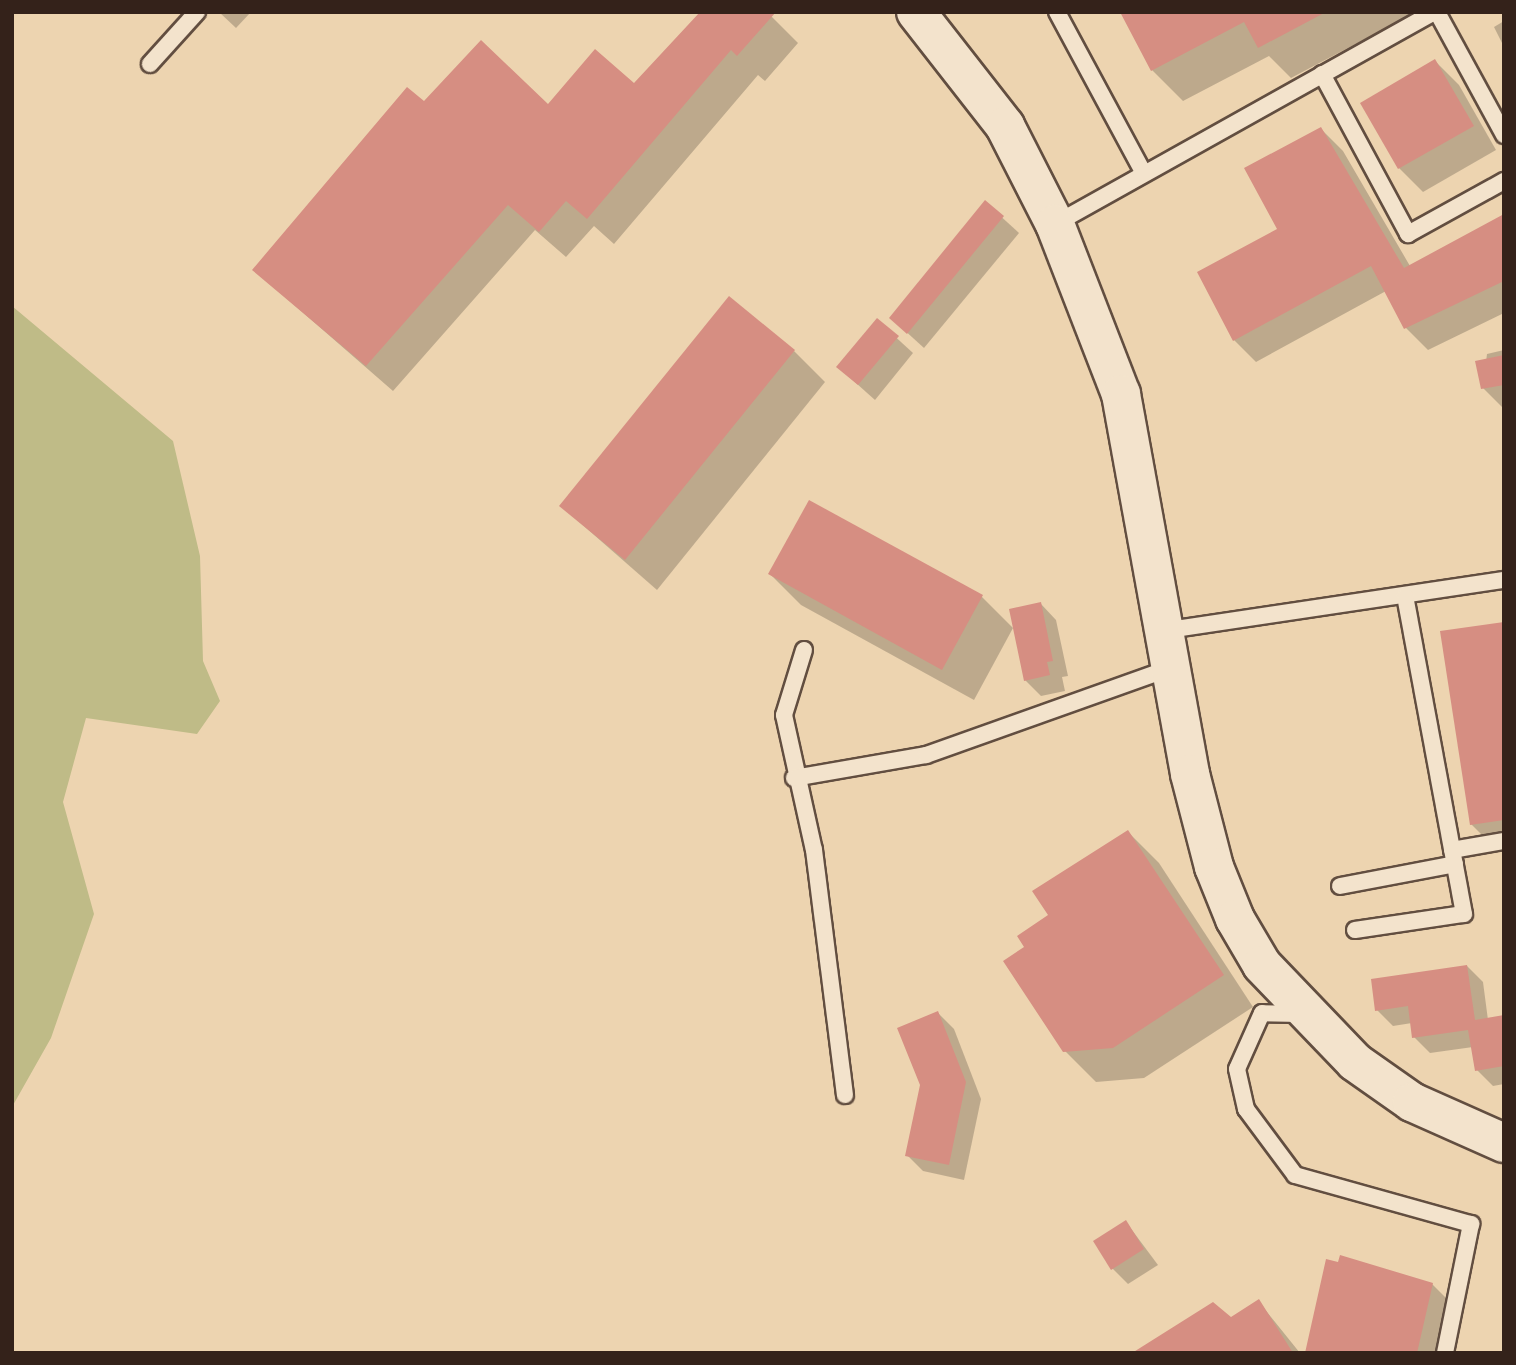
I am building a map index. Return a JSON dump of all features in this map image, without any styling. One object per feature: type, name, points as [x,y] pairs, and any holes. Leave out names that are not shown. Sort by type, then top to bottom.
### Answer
[{"type":"street","points":[[916,12],[1005,126],[1055,224],[1121,394],[1163,631],[1167,668],[1214,867],[1262,965],[1304,1014],[1412,1102],[1504,1143]]},
{"type":"lane","points":[[150,64],[197,12]]},
{"type":"lane","points":[[1057,12],[1143,172]]},
{"type":"lane","points":[[1055,224],[1143,172],[1436,12],[1504,135]]},
{"type":"lane","points":[[1322,74],[1408,234],[1504,181]]},
{"type":"lane","points":[[1163,631],[1504,580]]},
{"type":"lane","points":[[1355,930],[1464,914],[1405,596]]},
{"type":"lane","points":[[804,650],[784,715],[794,778],[814,850],[845,1095]]},
{"type":"lane","points":[[794,778],[926,755],[1167,668]]},
{"type":"lane","points":[[1339,886],[1454,857],[1504,841]]},
{"type":"lane","points":[[1304,1014],[1262,1013],[1237,1069],[1246,1109],[1295,1175],[1471,1224],[1445,1353]]},
{"type":"shaded area","points":[[12,306],[173,441],[200,556],[203,661],[220,701],[197,734],[86,718],[63,802],[94,914],[51,1038],[12,1107]]},
{"type":"building","points":[[700,12],[776,12],[737,56],[731,50],[587,219],[566,201],[539,232],[508,205],[366,366],[252,270],[407,87],[424,101],[481,40],[548,104],[595,49],[634,83]]},
{"type":"building","points":[[1120,12],[1326,12],[1258,48],[1244,22],[1151,71]]},
{"type":"building","points":[[1435,59],[1474,126],[1398,169],[1360,103]]},
{"type":"building","points":[[1321,127],[1404,268],[1504,214],[1504,281],[1404,329],[1371,266],[1233,341],[1197,272],[1277,229],[1244,168]]},
{"type":"building","points":[[985,200],[1004,216],[907,334],[889,318]]},
{"type":"building","points":[[729,296],[795,350],[625,560],[559,506]]},
{"type":"building","points":[[877,318],[899,336],[858,385],[836,367]]},
{"type":"building","points":[[1504,355],[1504,385],[1481,389],[1475,361]]},
{"type":"building","points":[[809,500],[983,595],[942,670],[768,574]]},
{"type":"building","points":[[1041,602],[1053,661],[1047,662],[1050,675],[1024,681],[1009,609]]},
{"type":"building","points":[[1504,622],[1504,820],[1470,825],[1440,631]]},
{"type":"building","points":[[1128,830],[1224,975],[1113,1048],[1063,1052],[1003,961],[1024,947],[1017,936],[1048,915],[1032,891]]},
{"type":"building","points":[[1467,965],[1475,1020],[1504,1015],[1504,1066],[1475,1071],[1468,1030],[1412,1038],[1408,1006],[1375,1011],[1371,979]]},
{"type":"building","points":[[938,1011],[966,1082],[949,1165],[905,1156],[920,1085],[897,1028]]},
{"type":"building","points":[[1126,1220],[1144,1249],[1111,1270],[1093,1241]]},
{"type":"building","points":[[1340,1255],[1433,1283],[1417,1353],[1305,1353],[1326,1259],[1338,1262]]},
{"type":"building","points":[[1259,1299],[1293,1353],[1132,1353],[1213,1302],[1231,1317]]}]
